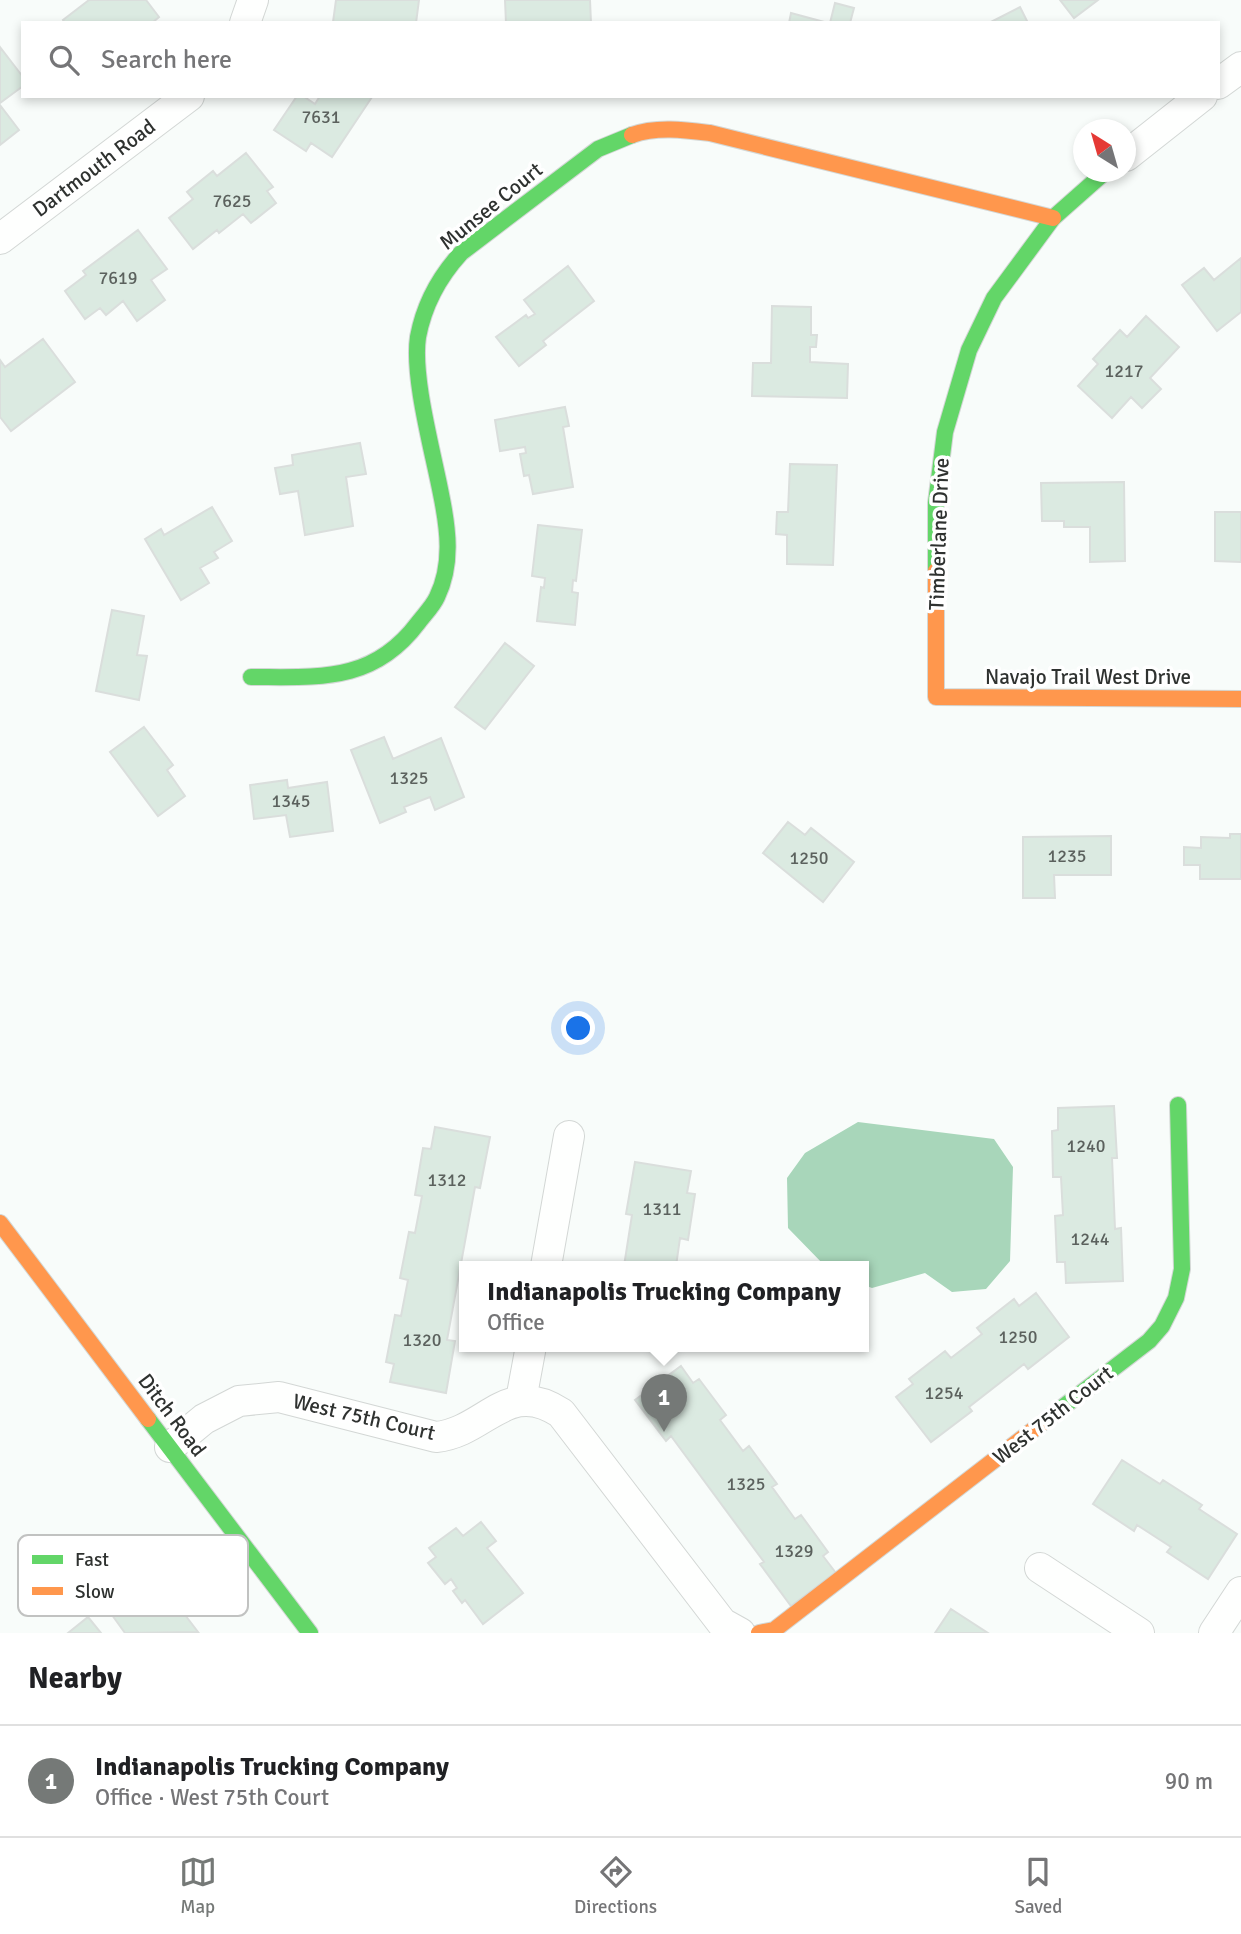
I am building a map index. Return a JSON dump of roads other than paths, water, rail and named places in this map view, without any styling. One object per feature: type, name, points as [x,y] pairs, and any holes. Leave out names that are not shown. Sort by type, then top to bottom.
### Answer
[{"type":"street","points":[[247,21],[253,0]]},
{"type":"street","points":[[1220,82],[1241,66]]},
{"type":"street","name":"Dartmouth Road","points":[[0,239],[186,98]]},
{"type":"street","points":[[1136,147],[1199,98]]},
{"type":"street","name":"Munsee Court","points":[[251,677],[327,677],[368,666],[403,643],[437,598],[448,557],[448,528],[419,379],[418,338],[429,299],[460,253],[598,149],[640,132],[685,130],[710,133],[1053,218]]},
{"type":"street","name":"Timberlane Drive","points":[[936,696],[936,503],[945,432],[969,350],[994,298],[1053,218],[1094,182]]},
{"type":"street","name":"Navajo Trail West Drive","points":[[936,696],[1241,699]]},
{"type":"street","name":"West 75th Court","points":[[759,1633],[774,1630],[1149,1341],[1162,1326],[1176,1298],[1182,1269],[1178,1105]]},
{"type":"street","points":[[547,1261],[569,1136]]},
{"type":"street","name":"Ditch Road","points":[[0,1223],[236,1535]]},
{"type":"street","points":[[530,1352],[522,1400],[545,1402],[561,1413],[722,1623],[740,1633]]},
{"type":"street","name":"West 75th Court","points":[[170,1447],[204,1419],[239,1401],[279,1397],[436,1437],[450,1436],[508,1404],[522,1400]]},
{"type":"street","name":"Ditch Road","points":[[248,1551],[310,1633]]},
{"type":"street","points":[[1040,1567],[1139,1633]]},
{"type":"street","points":[[1214,1633],[1241,1592]]},
{"type":"place","name":"Indianapolis Trucking Company","points":[[664,1432]]}]
